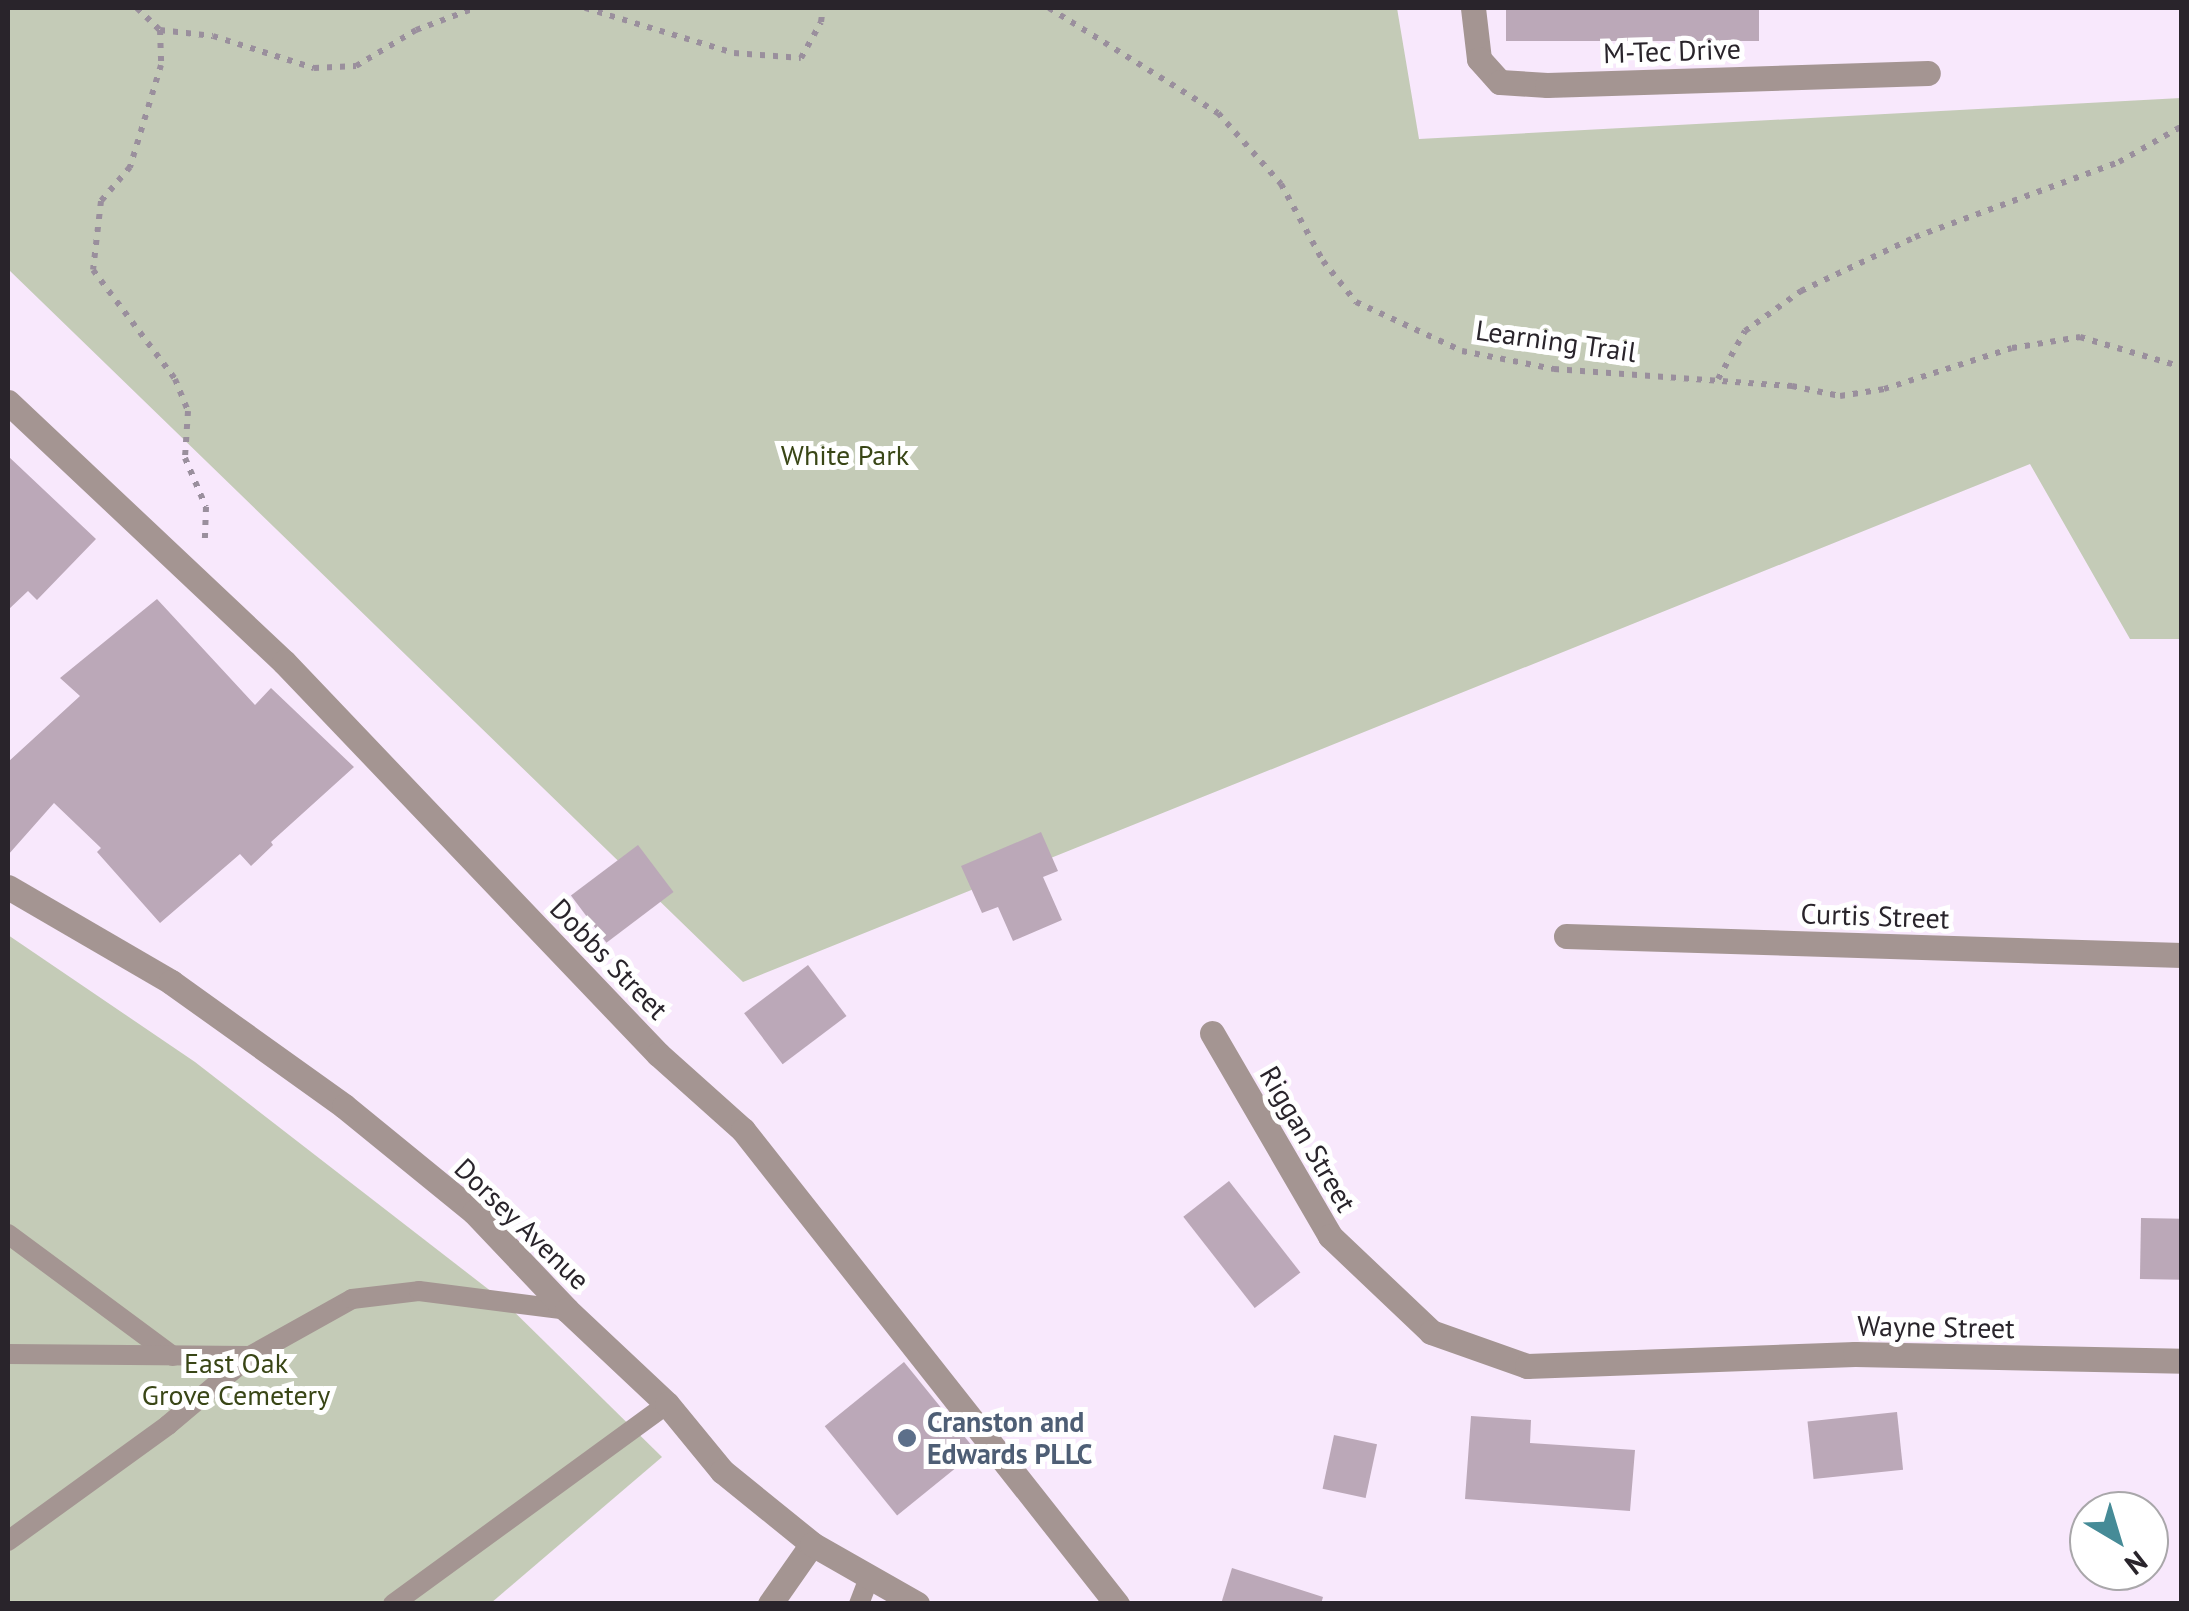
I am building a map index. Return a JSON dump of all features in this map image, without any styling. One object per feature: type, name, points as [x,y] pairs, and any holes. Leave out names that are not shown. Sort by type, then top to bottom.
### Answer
[{"type":"street","name":"M-Tec Drive","points":[[1473,8],[1478,58],[1500,82],[1547,85],[1928,73]]},
{"type":"street","name":"Dobbs Street","points":[[8,402],[284,662],[658,1054],[743,1130],[1117,1604]]},
{"type":"street","name":"Dorsey Avenue","points":[[8,887],[171,982],[344,1106],[474,1212],[567,1310],[667,1404],[722,1472],[812,1544],[916,1604]]},
{"type":"street","name":"Curtis Street","points":[[1566,936],[2182,955]]},
{"type":"street","name":"Riggan Street","points":[[1212,1034],[1330,1236],[1431,1332],[1526,1366],[1689,1362]]},
{"type":"street","name":"Wayne Street","points":[[1689,1362],[1856,1354],[2182,1361]]},
{"type":"street","points":[[770,1604],[812,1544]]},
{"type":"lane","points":[[8,1234],[173,1356]]},
{"type":"lane","points":[[8,1541],[168,1425],[250,1356],[352,1300],[419,1291],[567,1310]]},
{"type":"lane","points":[[8,1354],[250,1356]]},
{"type":"lane","points":[[393,1604],[667,1404]]},
{"type":"lane","points":[[859,1604],[870,1576]]},
{"type":"path","points":[[136,8],[160,30],[213,36],[314,68],[356,66],[416,30],[474,8]]},
{"type":"path","points":[[584,8],[734,53],[801,58],[821,22],[824,8]]},
{"type":"path","name":"Learning Trail","points":[[1049,8],[1218,112],[1281,184],[1323,260],[1356,302],[1462,351],[1554,369],[1718,379],[1792,386],[1840,396],[1884,389],[2012,348],[2080,337],[2182,366]]},
{"type":"path","points":[[160,30],[161,65],[130,166],[102,201],[93,270],[175,379],[188,411],[185,458],[206,506],[204,588]]},
{"type":"path","points":[[1718,379],[1745,331],[1801,291],[1915,237],[2119,162],[2182,126]]},
{"type":"green space","name":"White Park","points":[[8,8],[1397,8],[1419,139],[2181,98],[2181,639],[2130,639],[2030,464],[743,982],[8,269]]},
{"type":"green space","name":"East Oak Grove Cemetery","points":[[8,935],[195,1062],[501,1299],[662,1457],[491,1603],[8,1603]]},
{"type":"building","points":[[1506,8],[1759,8],[1759,41],[1506,41]]},
{"type":"building","points":[[8,456],[96,539],[37,600],[28,591],[8,610]]},
{"type":"building","points":[[157,599],[255,705],[271,688],[354,767],[271,842],[273,845],[251,866],[240,854],[160,923],[97,852],[101,848],[54,803],[8,855],[8,762],[80,696],[60,678]]},
{"type":"building","points":[[1041,832],[1058,871],[1043,877],[1062,920],[1013,941],[998,907],[982,913],[961,866]]},
{"type":"building","points":[[638,845],[674,892],[606,943],[571,896]]},
{"type":"building","points":[[808,965],[847,1016],[783,1064],[744,1013]]},
{"type":"building","points":[[1229,1181],[1300,1272],[1255,1308],[1183,1217]]},
{"type":"building","points":[[2141,1218],[2182,1219],[2181,1280],[2140,1279]]},
{"type":"building","name":"Cranston and Edwards PLLC","points":[[904,1362],[976,1451],[897,1516],[825,1426]]},
{"type":"building","points":[[1897,1412],[1903,1470],[1814,1479],[1807,1421]]},
{"type":"building","points":[[1471,1416],[1531,1420],[1530,1443],[1635,1450],[1630,1511],[1465,1499]]},
{"type":"building","points":[[1334,1435],[1377,1444],[1366,1498],[1323,1489]]},
{"type":"building","points":[[1232,1568],[1323,1597],[1321,1604],[1221,1604]]},
{"type":"place","name":"Cranston and Edwards PLLC","points":[[907,1438]]}]
